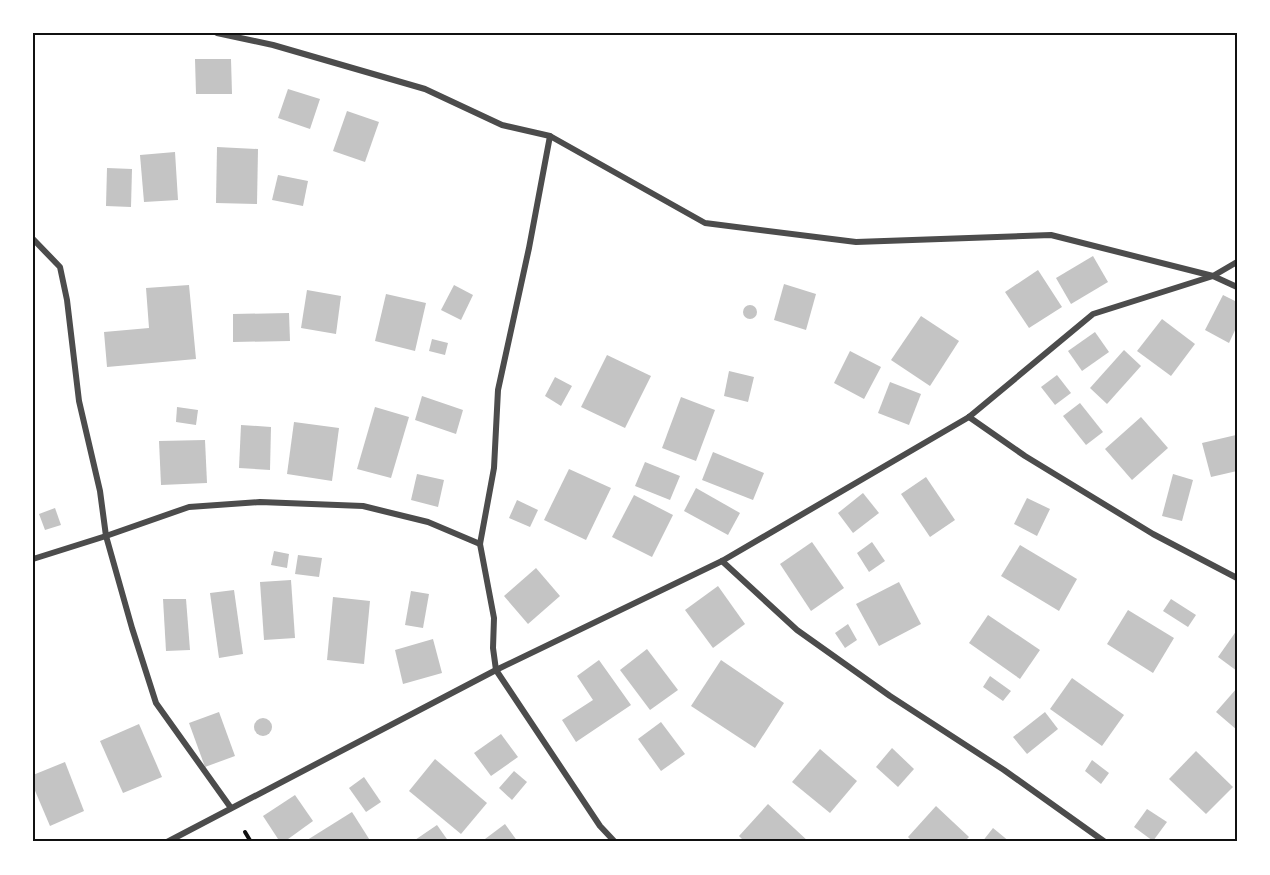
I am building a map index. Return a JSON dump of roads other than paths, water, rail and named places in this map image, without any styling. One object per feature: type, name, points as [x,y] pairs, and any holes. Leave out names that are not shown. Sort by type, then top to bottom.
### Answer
[{"type":"street","points":[[217,33],[273,45],[425,89],[502,125],[550,136],[705,224],[856,242],[1051,235],[1213,276],[1237,287]]},
{"type":"street","points":[[550,136],[529,248],[498,390],[494,468],[480,544],[494,618],[493,648],[496,670],[600,826],[615,842]]},
{"type":"street","points":[[33,239],[60,267],[67,300],[79,401],[100,491],[106,536],[156,703],[231,808]]},
{"type":"street","points":[[167,842],[496,670],[722,561],[969,417],[1093,314],[1213,276],[1237,262]]},
{"type":"street","points":[[969,417],[1024,456],[1153,534],[1237,578]]},
{"type":"street","points":[[33,559],[189,507],[260,502],[363,506],[428,522],[480,544]]},
{"type":"street","points":[[722,561],[797,630],[890,696],[1004,770],[1105,842]]}]
